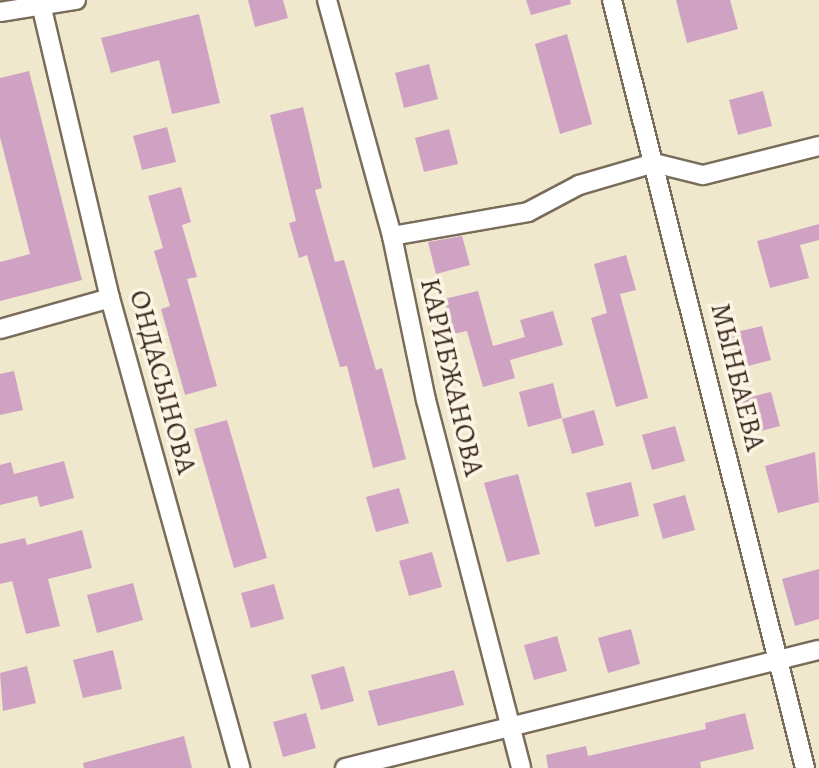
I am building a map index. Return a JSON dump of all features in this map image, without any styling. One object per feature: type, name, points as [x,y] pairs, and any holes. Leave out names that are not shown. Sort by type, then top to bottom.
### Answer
[{"type":"street","points":[[0,12],[76,0]]},
{"type":"street","name":"КАРИБЖАНОВА","points":[[327,0],[392,236],[426,400],[521,768]]},
{"type":"street","name":"МЫНБАЕВА","points":[[612,0],[805,768]]},
{"type":"street","name":"ОНДАСЫНОВА","points":[[41,4],[110,298],[240,768]]},
{"type":"street","points":[[392,236],[528,212],[579,185],[654,163],[703,175],[819,146]]},
{"type":"street","points":[[0,329],[110,298]]},
{"type":"street","points":[[345,768],[819,650]]},
{"type":"building","points":[[248,0],[283,0],[288,18],[255,27]]},
{"type":"building","points":[[526,0],[570,0],[571,4],[531,15]]},
{"type":"building","points":[[676,0],[730,0],[738,29],[687,43]]},
{"type":"building","points":[[199,14],[220,103],[172,114],[159,60],[111,73],[101,38]]},
{"type":"building","points":[[567,34],[592,124],[560,134],[535,44]]},
{"type":"building","points":[[429,64],[438,99],[404,108],[395,73]]},
{"type":"building","points":[[29,71],[82,280],[0,301],[0,262],[30,254],[0,137],[0,78]]},
{"type":"building","points":[[763,91],[772,126],[738,135],[729,100]]},
{"type":"building","points":[[303,107],[322,188],[315,190],[335,262],[344,260],[376,370],[382,368],[406,459],[373,468],[347,366],[340,367],[307,255],[299,258],[289,223],[296,221],[270,115]]},
{"type":"building","points":[[167,127],[176,162],[142,170],[133,136]]},
{"type":"building","points":[[449,129],[458,164],[424,172],[415,138]]},
{"type":"building","points":[[181,187],[191,222],[182,225],[197,277],[187,279],[217,386],[185,395],[161,309],[170,306],[154,251],[163,248],[148,196]]},
{"type":"building","points":[[819,224],[819,240],[800,245],[809,278],[770,288],[757,241]]},
{"type":"building","points":[[462,236],[470,265],[436,274],[428,242]]},
{"type":"building","points":[[626,255],[636,290],[620,294],[648,398],[616,407],[591,318],[607,313],[594,264]]},
{"type":"building","points":[[478,291],[493,346],[525,337],[520,320],[553,311],[563,345],[510,360],[515,378],[483,387],[467,331],[453,334],[444,299]]},
{"type":"building","points":[[762,326],[771,360],[737,369],[728,334]]},
{"type":"building","points":[[14,371],[23,410],[0,415],[0,374]]},
{"type":"building","points":[[553,383],[562,418],[528,427],[519,392]]},
{"type":"building","points":[[771,392],[780,426],[746,435],[737,400]]},
{"type":"building","points":[[594,410],[604,445],[572,454],[562,419]]},
{"type":"building","points":[[227,420],[267,558],[234,568],[194,429]]},
{"type":"building","points":[[675,426],[685,461],[652,470],[642,435]]},
{"type":"building","points":[[815,452],[819,502],[778,513],[765,466]]},
{"type":"building","points":[[64,461],[74,498],[40,507],[37,496],[0,505],[0,465],[11,462],[14,474]]},
{"type":"building","points":[[518,474],[540,554],[507,562],[484,483]]},
{"type":"building","points":[[631,482],[639,516],[595,527],[586,493]]},
{"type":"building","points":[[399,488],[409,523],[376,532],[366,497]]},
{"type":"building","points":[[685,495],[695,530],[663,539],[653,504]]},
{"type":"building","points":[[82,530],[92,568],[48,579],[60,626],[26,634],[12,581],[0,584],[0,544],[25,538],[27,545]]},
{"type":"building","points":[[432,552],[442,587],[409,596],[399,561]]},
{"type":"building","points":[[819,569],[819,619],[795,626],[782,579]]},
{"type":"building","points":[[133,583],[143,620],[97,633],[87,595]]},
{"type":"building","points":[[274,584],[284,619],[251,628],[241,593]]},
{"type":"building","points":[[631,629],[640,664],[608,673],[598,638]]},
{"type":"building","points":[[557,636],[567,671],[534,680],[524,645]]},
{"type":"building","points":[[113,650],[122,689],[83,698],[73,660]]},
{"type":"building","points":[[27,666],[36,703],[3,711],[0,673]]},
{"type":"building","points":[[344,666],[354,701],[321,710],[311,675]]},
{"type":"building","points":[[454,670],[464,705],[378,726],[368,691]]},
{"type":"building","points":[[306,713],[316,748],[283,757],[273,722]]},
{"type":"building","points":[[745,713],[754,749],[700,762],[701,768],[548,768],[546,755],[586,746],[588,756],[706,729],[705,723]]},
{"type":"building","points":[[184,736],[192,768],[84,768],[83,763]]}]
